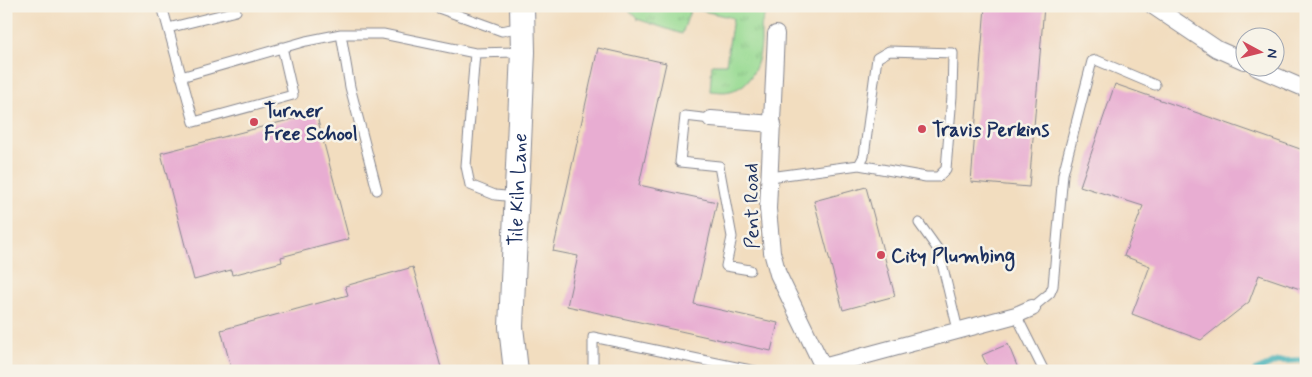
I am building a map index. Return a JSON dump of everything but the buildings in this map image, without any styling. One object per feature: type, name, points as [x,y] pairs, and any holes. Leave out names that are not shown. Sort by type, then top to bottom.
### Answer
[{"type":"street","points":[[1153,6],[1217,48],[1234,56]]},
{"type":"street","name":"Tile Kiln Lane","points":[[516,371],[511,327],[523,52],[522,17]]},
{"type":"street","name":"Pent Road","points":[[776,34],[768,209],[772,252],[778,274],[824,369],[1032,308]]},
{"type":"street","points":[[1280,78],[1306,89]]},
{"type":"street","points":[[711,119],[773,124]]},
{"type":"lane","points":[[162,6],[194,122],[294,95],[282,47]]},
{"type":"lane","points":[[432,6],[502,31],[522,17]]},
{"type":"lane","points":[[168,28],[236,11]]},
{"type":"lane","points":[[181,77],[282,47],[341,34],[383,34],[475,53],[523,52]]},
{"type":"lane","points":[[341,34],[350,87],[377,190]]},
{"type":"lane","points":[[770,177],[859,165],[926,177],[938,177],[946,169],[952,96],[953,53],[889,51],[877,58],[864,156],[859,165]]},
{"type":"lane","points":[[475,53],[466,166],[470,185],[496,196],[516,197]]},
{"type":"lane","points":[[1032,308],[1050,293],[1052,286],[1063,174],[1092,60],[1155,85]]},
{"type":"lane","points":[[711,119],[686,116],[680,162],[719,166],[732,236],[726,266],[750,270]]},
{"type":"lane","points":[[919,223],[938,251],[958,330]]},
{"type":"lane","points":[[1016,314],[1044,371]]},
{"type":"lane","points":[[593,371],[593,337],[730,369],[755,371]]},
{"type":"green space","points":[[625,6],[766,6],[767,12],[762,23],[757,65],[749,79],[738,89],[725,92],[710,91],[712,64],[726,64],[733,18],[691,8],[682,34],[637,19]]},
{"type":"waterway","points":[[1255,371],[1279,361],[1306,360]]},
{"type":"place","name":"Turner Free School","points":[[254,122]]},
{"type":"place","name":"Travis Perkins","points":[[922,129]]},
{"type":"place","name":"City Plumbing","points":[[881,255]]}]
